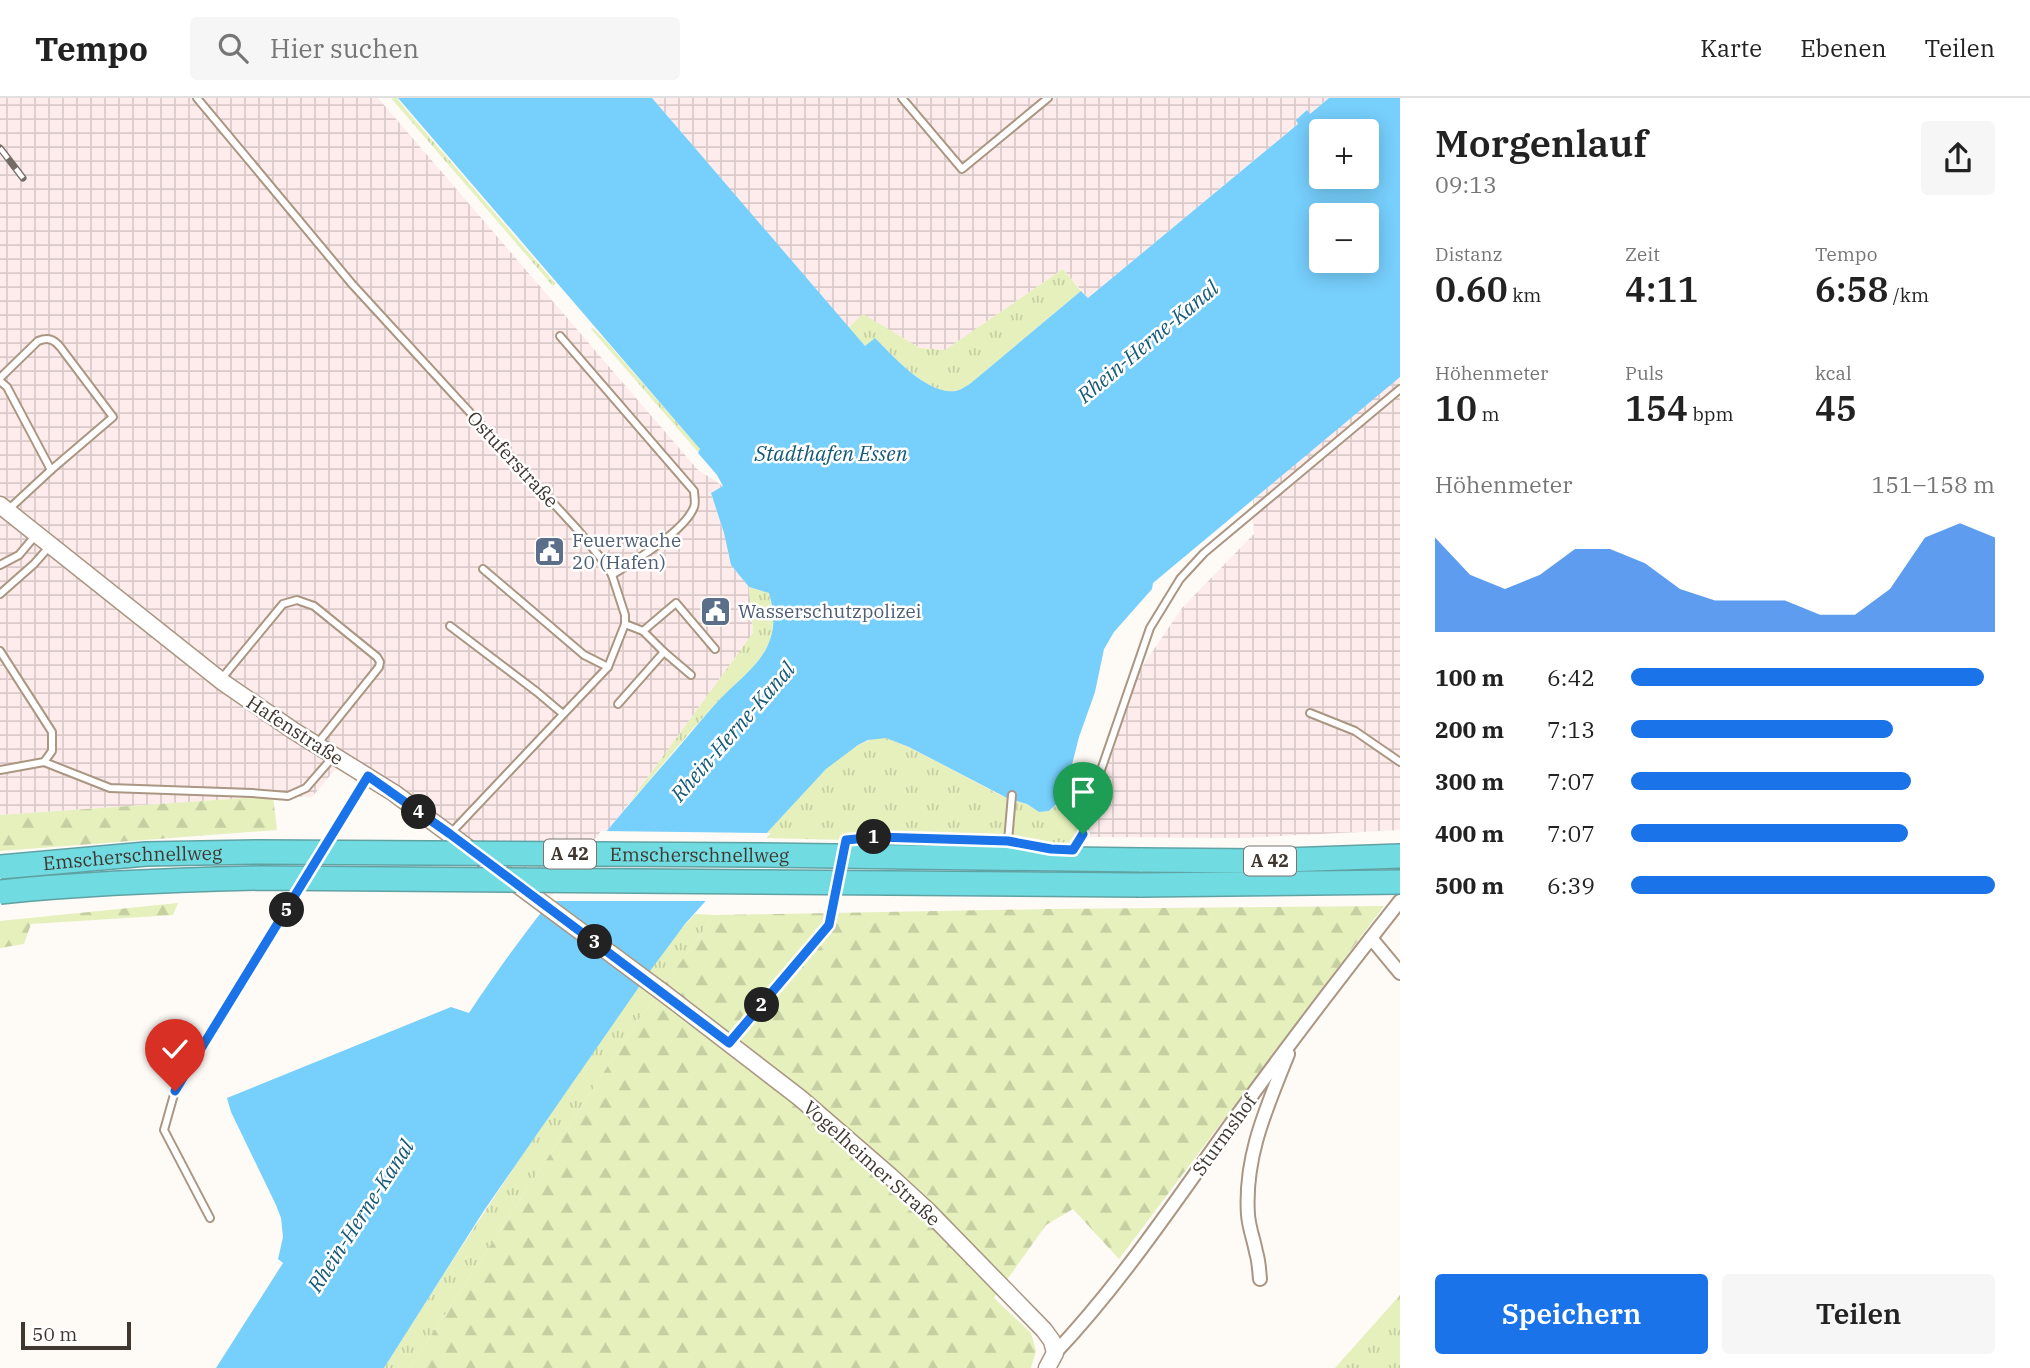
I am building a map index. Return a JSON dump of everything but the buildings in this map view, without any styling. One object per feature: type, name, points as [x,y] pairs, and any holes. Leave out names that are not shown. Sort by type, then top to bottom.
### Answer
[{"type":"highway","name":"Emscherschnellweg","points":[[0,867],[146,854],[260,852],[1259,861],[1400,856]]},
{"type":"highway","name":"Emscherschnellweg","points":[[0,892],[151,880],[260,878],[1140,885],[1391,882]]},
{"type":"street","name":"Hafenstraße","points":[[4,508],[220,680],[368,776],[666,995]]},
{"type":"street","name":"Sturmshof","points":[[1051,1361],[1153,1233],[1296,1034],[1400,901]]},
{"type":"street","points":[[1371,938],[1400,973]]},
{"type":"street","name":"Vogelheimer Straße","points":[[666,995],[800,1098],[918,1202],[1044,1330],[1052,1341],[1051,1361]]},
{"type":"street","points":[[1260,1279],[1248,1217],[1252,1154],[1259,1128],[1296,1034]]},
{"type":"lane","name":"Ostuferstraße","points":[[197,98],[352,284],[577,529],[604,562],[612,575],[625,615],[625,624]]},
{"type":"lane","points":[[912,98],[904,100],[962,169],[1048,98]]},
{"type":"lane","points":[[560,336],[694,491],[695,506],[687,519],[662,542],[612,575]]},
{"type":"lane","points":[[4,508],[51,470],[113,417],[61,348],[51,339],[45,338],[38,341],[0,379],[7,387],[51,470]]},
{"type":"lane","points":[[1062,850],[1073,850],[1083,834],[1091,799],[1150,628],[1180,579],[1204,553],[1400,389]]},
{"type":"lane","points":[[0,565],[19,555],[36,534]]},
{"type":"lane","points":[[0,594],[34,564],[50,545]]},
{"type":"lane","points":[[483,569],[584,655],[608,667]]},
{"type":"lane","points":[[220,680],[283,604],[297,600],[314,606],[380,662],[379,667],[317,745]]},
{"type":"lane","points":[[643,631],[676,603],[715,649]]},
{"type":"lane","points":[[450,834],[608,667],[625,624],[643,631],[691,675]]},
{"type":"lane","points":[[450,626],[563,714]]},
{"type":"lane","points":[[0,651],[52,732],[52,751],[44,762]]},
{"type":"lane","points":[[618,704],[664,652]]},
{"type":"lane","points":[[0,667],[9,664]]},
{"type":"lane","points":[[1310,713],[1355,731],[1400,762]]},
{"type":"lane","points":[[0,770],[44,762],[110,788],[288,796],[306,788],[334,755]]},
{"type":"lane","points":[[317,860],[368,776]]},
{"type":"lane","points":[[1008,841],[1012,795]]},
{"type":"lane","points":[[729,1043],[829,925],[846,840],[877,837],[1008,841],[1051,849]]},
{"type":"lane","points":[[211,1218],[164,1130],[175,1091],[310,872]]},
{"type":"shaded area","points":[[0,98],[378,98],[697,469],[723,486],[711,494],[731,565],[749,587],[753,633],[626,807],[550,903],[340,764],[312,797],[273,796],[0,815]]},
{"type":"shaded area","points":[[652,98],[1329,98],[1088,298],[1063,269],[945,350],[920,348],[863,315],[848,328]]},
{"type":"shaded area","points":[[1400,373],[1400,830],[1242,838],[1084,837],[1140,670],[1182,608],[1254,534],[1253,500]]},
{"type":"green space","points":[[391,98],[397,98],[555,283],[553,286]]},
{"type":"green space","points":[[1063,269],[1081,291],[971,383],[958,390],[945,391],[923,381],[875,338],[865,346],[848,328],[863,314],[920,348],[945,350]]},
{"type":"green space","points":[[593,328],[700,449],[698,452],[591,329]]},
{"type":"green space","points":[[749,587],[769,593],[773,625],[764,653],[706,714],[626,807],[753,633]]},
{"type":"green space","points":[[877,738],[886,738],[909,747],[1000,795],[1027,804],[1039,812],[1049,811],[1057,805],[1084,837],[1066,845],[762,838],[830,765],[861,744]]},
{"type":"green space","points":[[273,796],[277,830],[0,851],[0,815]]},
{"type":"green space","points":[[178,903],[173,915],[31,924],[24,944],[0,948],[0,921]]},
{"type":"green space","points":[[1384,906],[1119,1259],[1073,1209],[1046,1225],[994,1298],[1031,1333],[1036,1351],[1031,1368],[410,1368],[634,1026],[715,915]]},
{"type":"green space","points":[[695,914],[715,915],[634,1026],[410,1368],[384,1368],[540,1129],[655,963]]},
{"type":"green space","points":[[1400,1295],[1400,1368],[1335,1368]]},
{"type":"water","points":[[398,98],[652,98],[865,346],[875,338],[923,381],[945,391],[956,391],[971,383],[1081,291],[1088,298],[1298,124],[1296,120],[1307,110],[1310,114],[1329,98],[1400,98],[1400,377],[1153,583],[1152,589],[1114,632],[1104,649],[1095,692],[1061,800],[1049,811],[1039,812],[886,738],[868,740],[858,745],[826,769],[685,924],[483,1212],[384,1368],[216,1368],[283,1263],[278,1259],[283,1237],[281,1218],[227,1098],[451,1007],[469,1013],[492,978],[568,878],[708,712],[764,653],[772,632],[769,593],[749,587],[731,565],[711,493],[723,486],[698,453],[700,449]]},
{"type":"pier","points":[[601,831],[771,833],[710,901],[547,901]]},
{"type":"railway","points":[[0,148],[23,178]]},
{"type":"place","name":"Feuerwache 20 (Hafen)","points":[[549,551]]},
{"type":"place","name":"Wasserschutzpolizei","points":[[715,611]]},
{"type":"route","points":[[175,1091],[368,776],[450,834],[729,1043],[829,925],[846,840],[877,837],[1008,841],[1073,850],[1083,834]]},
{"type":"water label","name":"Rhein-Herne-Kanal","points":[[1148,342]]},
{"type":"water label","name":"Stadthafen Essen","points":[[831,454]]},
{"type":"water label","name":"Rhein-Herne-Kanal","points":[[733,732]]},
{"type":"water label","name":"Rhein-Herne-Kanal","points":[[361,1216]]}]
